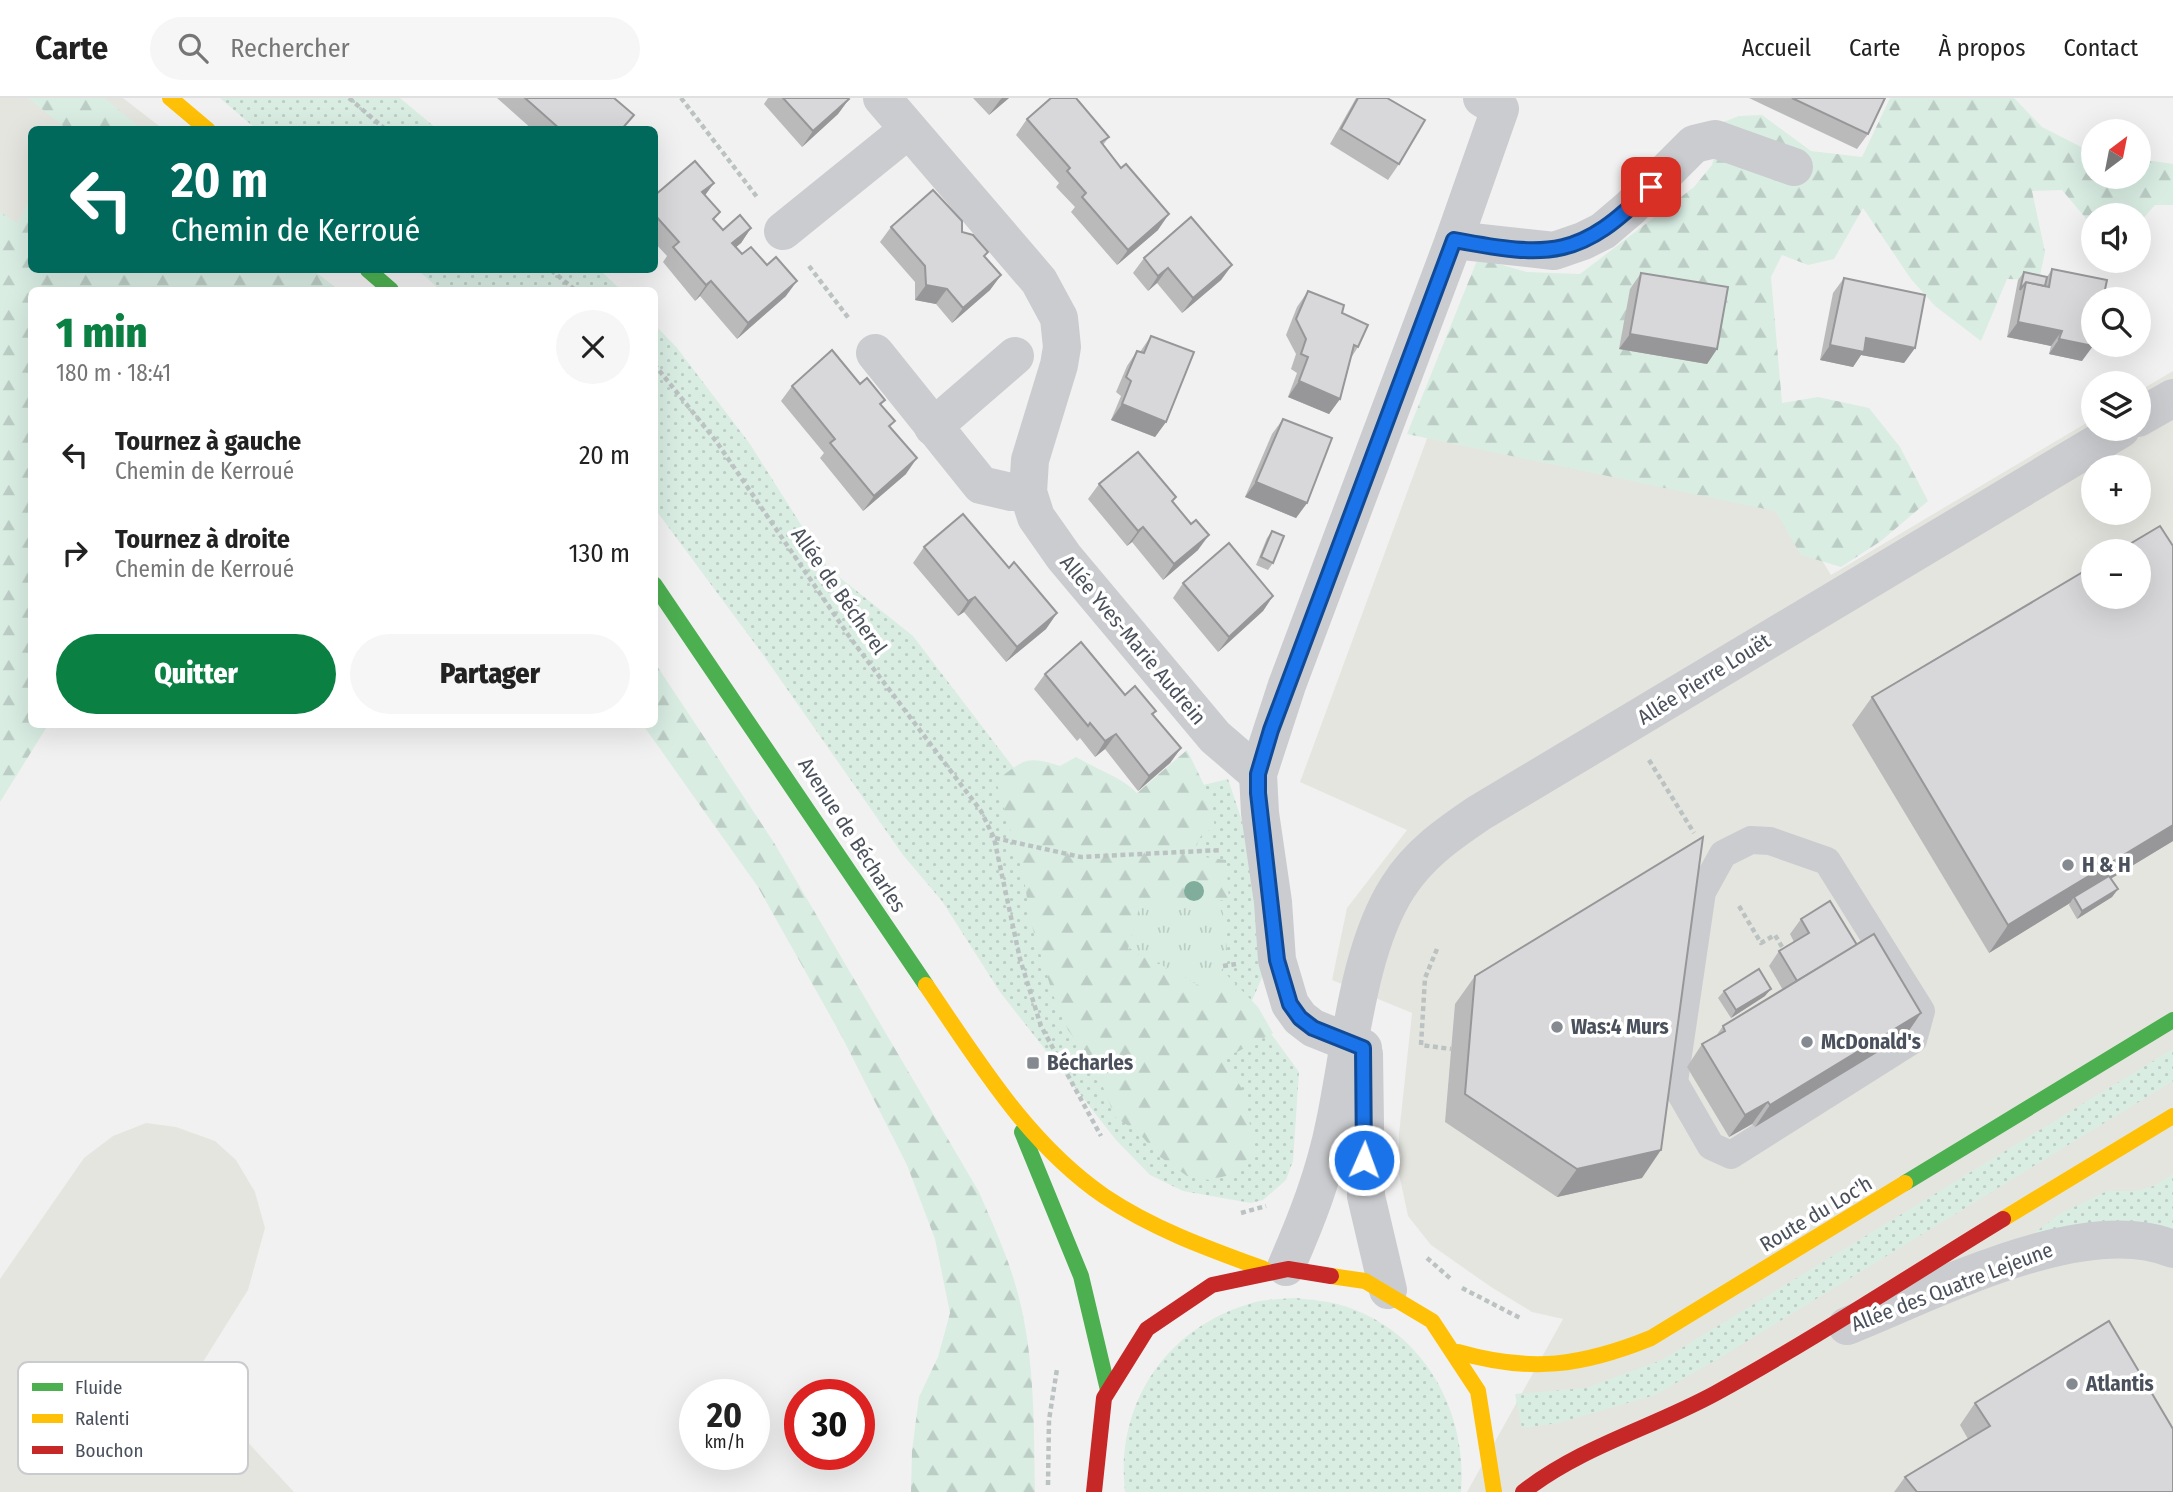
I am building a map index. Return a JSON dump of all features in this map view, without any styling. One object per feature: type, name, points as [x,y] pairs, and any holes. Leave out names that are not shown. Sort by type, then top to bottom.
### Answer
[{"type":"main road","points":[[170,98],[203,126]]},
{"type":"main road","points":[[372,273],[388,287]]},
{"type":"main road","name":"Avenue de Bécharles","points":[[658,590],[764,738],[905,955],[1013,1111],[1054,1155],[1112,1202],[1195,1242],[1275,1268]]},
{"type":"main road","name":"Route du Loc'h","points":[[1458,1352],[1495,1364],[1525,1368],[1597,1358],[1651,1338],[2173,1020]]},
{"type":"main road","name":"Avenue de Bécharles","points":[[1013,1111],[1082,1276],[1108,1390]]},
{"type":"main road","points":[[1523,1492],[1581,1452],[1680,1412],[2173,1116]]},
{"type":"main road","points":[[1094,1492],[1092,1464],[1096,1427],[1108,1390],[1133,1346],[1170,1309],[1214,1283],[1275,1268],[1339,1272],[1388,1290],[1415,1308],[1458,1352],[1477,1384],[1489,1419],[1495,1456],[1494,1492]]},
{"type":"street","name":"Allée Yves-Marie Audrein","points":[[882,98],[1030,271],[1059,318],[1062,347],[1059,365],[1030,460],[1028,492],[1036,517],[1056,547],[1215,737],[1258,774]]},
{"type":"street","points":[[1356,1046],[1330,1037],[1300,1018],[1283,983],[1277,960],[1273,902],[1259,813],[1258,774],[1287,685],[1454,240],[1495,102]]},
{"type":"street","points":[[783,231],[908,130]]},
{"type":"street","points":[[1454,240],[1554,251],[1583,241],[1603,231],[1630,208],[1694,144],[1715,139],[1794,167]]},
{"type":"street","points":[[875,353],[981,485],[1011,492],[1028,492]]},
{"type":"street","points":[[933,427],[1015,356]]},
{"type":"street","points":[[2151,411],[2173,398]]},
{"type":"street","name":"Allée Pierre Louët","points":[[1388,1290],[1366,1196],[1356,1046],[1360,993],[1378,926],[1387,905],[1418,859],[1442,838],[1775,634],[2101,441]]},
{"type":"street","name":"Allée Pierre Louët","points":[[1275,1268],[1312,1208],[1356,1046]]},
{"type":"street","name":"Allée des Quatre Lejeune","points":[[1777,1355],[1988,1270],[2070,1243],[2104,1238],[2135,1239],[2173,1249]]},
{"type":"lane","points":[[1751,840],[1770,841],[1827,861],[1921,1011],[1913,1040],[1731,1155],[1711,1146],[1674,1082],[1702,892],[1723,854],[1734,846],[1751,840]]},
{"type":"path","points":[[349,98],[381,126]]},
{"type":"path","points":[[555,273],[571,287]]},
{"type":"path","name":"Allée de Bécherel","points":[[658,369],[716,442],[852,639],[973,800],[994,838],[1029,993],[1041,1026],[1065,1066],[1090,1121],[1106,1143]]},
{"type":"path","points":[[994,838],[1081,857],[1234,849]]},
{"type":"path","points":[[1437,949],[1425,978],[1421,1045],[1451,1049]]},
{"type":"path","points":[[1237,1213],[1246,1213],[1272,1203]]},
{"type":"shaded area","points":[[0,98],[123,98],[159,126],[28,126],[28,273],[32,273],[32,287],[28,287],[28,316],[0,495]]},
{"type":"shaded area","points":[[2173,371],[2173,1492],[1467,1492],[1563,1319],[1532,1312],[1491,1287],[1431,1245],[1408,1216],[1399,1174],[1399,1134],[1412,1013],[1332,980],[1347,908],[1407,830],[1300,782],[1432,425],[1781,493],[1831,575],[2081,426],[2081,441],[2151,441],[2151,384]]},
{"type":"shaded area","points":[[146,1123],[176,1127],[215,1141],[236,1160],[255,1192],[265,1228],[248,1290],[203,1362],[18,1362],[18,1474],[248,1474],[248,1442],[294,1492],[0,1492],[0,1279],[84,1158],[113,1136]]},
{"type":"green space","points":[[28,98],[105,98],[138,126],[63,126]]},
{"type":"green space","points":[[220,98],[400,98],[433,126],[253,126]]},
{"type":"green space","points":[[1890,98],[2014,98],[2042,127],[2081,147],[2081,189],[2151,189],[2151,161],[2173,164],[2173,205],[2155,205],[2151,210],[2151,203],[2081,203],[2081,213],[2062,190],[2032,191],[2045,252],[2039,280],[2007,279],[1981,341],[1935,306],[1911,279],[1863,208],[1834,259],[1808,265],[1782,255],[1771,277],[1782,403],[1818,397],[1869,408],[1900,447],[1928,501],[1881,541],[1841,567],[1801,555],[1775,511],[1407,434],[1478,258],[1527,272],[1580,274],[1694,187],[1712,165],[1721,123],[1739,116],[1762,115],[1811,151],[1862,157]]},
{"type":"green space","points":[[28,203],[28,273],[317,273],[335,287],[28,287],[28,728],[46,728],[0,802],[0,212],[17,223]]},
{"type":"green space","points":[[421,273],[603,273],[618,287],[437,287]]},
{"type":"green space","points":[[658,328],[677,348],[750,444],[829,569],[913,636],[1042,805],[1195,787],[1228,779],[1250,845],[1265,971],[1250,1005],[1299,1072],[1293,1161],[1286,1180],[1263,1200],[1251,1203],[1183,1191],[1150,1175],[1116,1140],[1000,992],[942,901],[903,855],[764,656],[658,513]]},
{"type":"green space","points":[[658,668],[773,841],[979,1192],[1011,1271],[1024,1322],[1033,1395],[1035,1492],[911,1492],[912,1451],[919,1397],[938,1357],[950,1313],[935,1239],[907,1165],[841,1035],[758,887],[645,728],[658,728]]},
{"type":"green space","points":[[1187,750],[1209,795],[1215,827],[1200,838],[1197,856],[1226,860],[1229,900],[1140,905],[1128,949],[1210,991],[1223,971],[1258,1007],[1273,1033],[1237,1052],[1223,1056],[1244,1094],[1253,1154],[1230,1175],[1209,1180],[1187,1176],[1159,1156],[1139,1133],[1115,1117],[1093,1062],[1068,1030],[1053,995],[1031,923],[1023,873],[996,781],[1025,762],[1032,760],[1060,766],[1076,757],[1117,778],[1137,793]]},
{"type":"green space","points":[[1221,901],[1228,958],[1211,991],[1129,948],[1140,905]]},
{"type":"green space","points":[[2173,1049],[2173,1081],[1721,1357],[1655,1395],[1558,1423],[1522,1428],[1515,1394],[1586,1388],[1662,1360]]},
{"type":"green space","points":[[2173,1174],[2173,1230],[2103,1221],[2034,1233],[2060,1214],[2107,1191],[2136,1191],[2154,1186]]},
{"type":"green space","points":[[1296,1298],[1338,1304],[1372,1318],[1397,1334],[1418,1355],[1435,1378],[1457,1433],[1461,1492],[1125,1492],[1124,1460],[1128,1429],[1138,1401],[1152,1375],[1170,1352],[1193,1332],[1219,1316],[1254,1302]]},
{"type":"building","points":[[525,98],[614,98],[634,115],[624,126],[556,126]]},
{"type":"building","points":[[783,98],[848,98],[849,99],[813,131]]},
{"type":"building","points":[[1051,98],[1076,98],[1109,137],[1101,142],[1121,168],[1126,164],[1169,214],[1128,250],[1082,197],[1086,193],[1067,171],[1070,168],[1027,119]]},
{"type":"building","points":[[1358,98],[1387,98],[1425,120],[1399,164],[1341,129]]},
{"type":"building","points":[[1792,98],[1885,98],[1868,134]]},
{"type":"building","points":[[695,161],[714,183],[702,192],[720,212],[713,219],[723,230],[740,215],[751,228],[732,243],[742,254],[751,247],[767,265],[776,257],[797,281],[748,323],[711,281],[706,285],[673,247],[679,242],[658,218],[658,193]]},
{"type":"building","points":[[933,190],[962,221],[962,232],[973,235],[988,252],[984,256],[1001,275],[963,308],[947,289],[926,285],[925,266],[891,227]]},
{"type":"building","points":[[1191,217],[1232,265],[1193,298],[1168,268],[1158,276],[1144,258]]},
{"type":"building","points":[[2052,269],[2107,280],[2106,287],[2081,287],[2081,344],[2059,339],[2062,331],[2018,322],[2026,282],[2049,287]]},
{"type":"building","points":[[2024,272],[2047,277],[2045,286],[2026,282],[2020,290]]},
{"type":"building","points":[[1641,273],[1728,287],[1717,349],[1630,334]]},
{"type":"building","points":[[1844,278],[1925,295],[1915,348],[1866,338],[1864,352],[1830,345]]},
{"type":"building","points":[[1308,291],[1344,305],[1342,313],[1368,325],[1358,347],[1354,345],[1340,399],[1299,381],[1308,357],[1301,354],[1306,339],[1296,319]]},
{"type":"building","points":[[1151,336],[1194,352],[1166,422],[1122,404],[1131,381],[1126,377],[1137,351],[1144,353]]},
{"type":"building","points":[[832,350],[860,384],[867,378],[885,400],[880,404],[895,421],[889,426],[917,458],[874,496],[830,443],[835,439],[792,386]]},
{"type":"building","points":[[1283,419],[1332,438],[1307,503],[1256,482]]},
{"type":"building","points":[[1138,452],[1176,497],[1172,501],[1191,524],[1196,520],[1209,535],[1174,564],[1143,527],[1138,531],[1099,484]]},
{"type":"building","points":[[963,514],[1009,568],[1014,562],[1057,613],[1017,647],[975,597],[968,601],[924,547]]},
{"type":"building","points":[[2160,526],[2173,546],[2173,825],[2008,925],[1872,697],[2081,573],[2081,609],[2151,609],[2151,539],[2138,539]]},
{"type":"building","points":[[1272,531],[1284,536],[1273,563],[1261,557]]},
{"type":"building","points":[[1229,543],[1273,596],[1229,637],[1183,583]]},
{"type":"building","points":[[1081,642],[1125,695],[1135,686],[1156,711],[1152,714],[1181,748],[1149,776],[1116,734],[1105,741],[1090,723],[1088,726],[1045,674]]},
{"type":"building","name":"Was:4 Murs","points":[[1703,837],[1661,1150],[1577,1169],[1465,1094],[1475,976]]},
{"type":"building","points":[[2109,876],[2118,889],[2082,911],[2074,897]]},
{"type":"building","points":[[1830,901],[1857,945],[1797,981],[1779,951],[1809,933],[1801,919]]},
{"type":"building","name":"McDonald's","points":[[1874,934],[1921,1013],[1770,1105],[1768,1102],[1745,1115],[1702,1044],[1725,1031],[1723,1026]]},
{"type":"building","points":[[1759,969],[1771,989],[1736,1010],[1724,991]]},
{"type":"building","name":"Atlantis","points":[[2109,1321],[2173,1429],[2173,1492],[1917,1492],[1905,1477],[1990,1426],[1975,1403]]},
{"type":"traffic: fast","points":[[371,273],[388,287]]},
{"type":"traffic: fast","points":[[658,590],[926,985]]},
{"type":"traffic: fast","points":[[1905,1183],[2173,1020]]},
{"type":"traffic: fast","points":[[1022,1132],[1081,1276],[1108,1390]]},
{"type":"traffic: slow","points":[[170,98],[203,126]]},
{"type":"traffic: slow","points":[[926,985],[1006,1099],[1051,1151],[1076,1175],[1142,1219],[1202,1246],[1264,1269]]},
{"type":"traffic: slow","points":[[2003,1219],[2173,1116]]},
{"type":"traffic: slow","points":[[1458,1352],[1484,1359],[1533,1364],[1579,1360],[1626,1348],[1651,1338],[1905,1183]]},
{"type":"traffic: slow","points":[[1331,1276],[1365,1281],[1432,1321],[1478,1391],[1494,1492]]},
{"type":"traffic: jam","points":[[1523,1492],[1569,1462],[1692,1405],[1753,1372],[2003,1219]]},
{"type":"traffic: jam","points":[[1094,1492],[1104,1398],[1147,1329],[1212,1285],[1288,1269],[1331,1276]]},
{"type":"place","name":"H & H","points":[[2068,865]]},
{"type":"place","name":"Was:4 Murs","points":[[1557,1027]]},
{"type":"place","name":"McDonald's","points":[[1807,1042]]},
{"type":"place","name":"Bécharles","points":[[1033,1063]]},
{"type":"place","name":"Atlantis","points":[[2072,1384]]},
{"type":"route","points":[[1364,1160],[1366,1100],[1363,1048],[1330,1037],[1300,1018],[1290,1004],[1283,983],[1277,960],[1273,902],[1259,813],[1258,774],[1287,685],[1454,240],[1479,245],[1554,251],[1603,231],[1651,187]]}]
